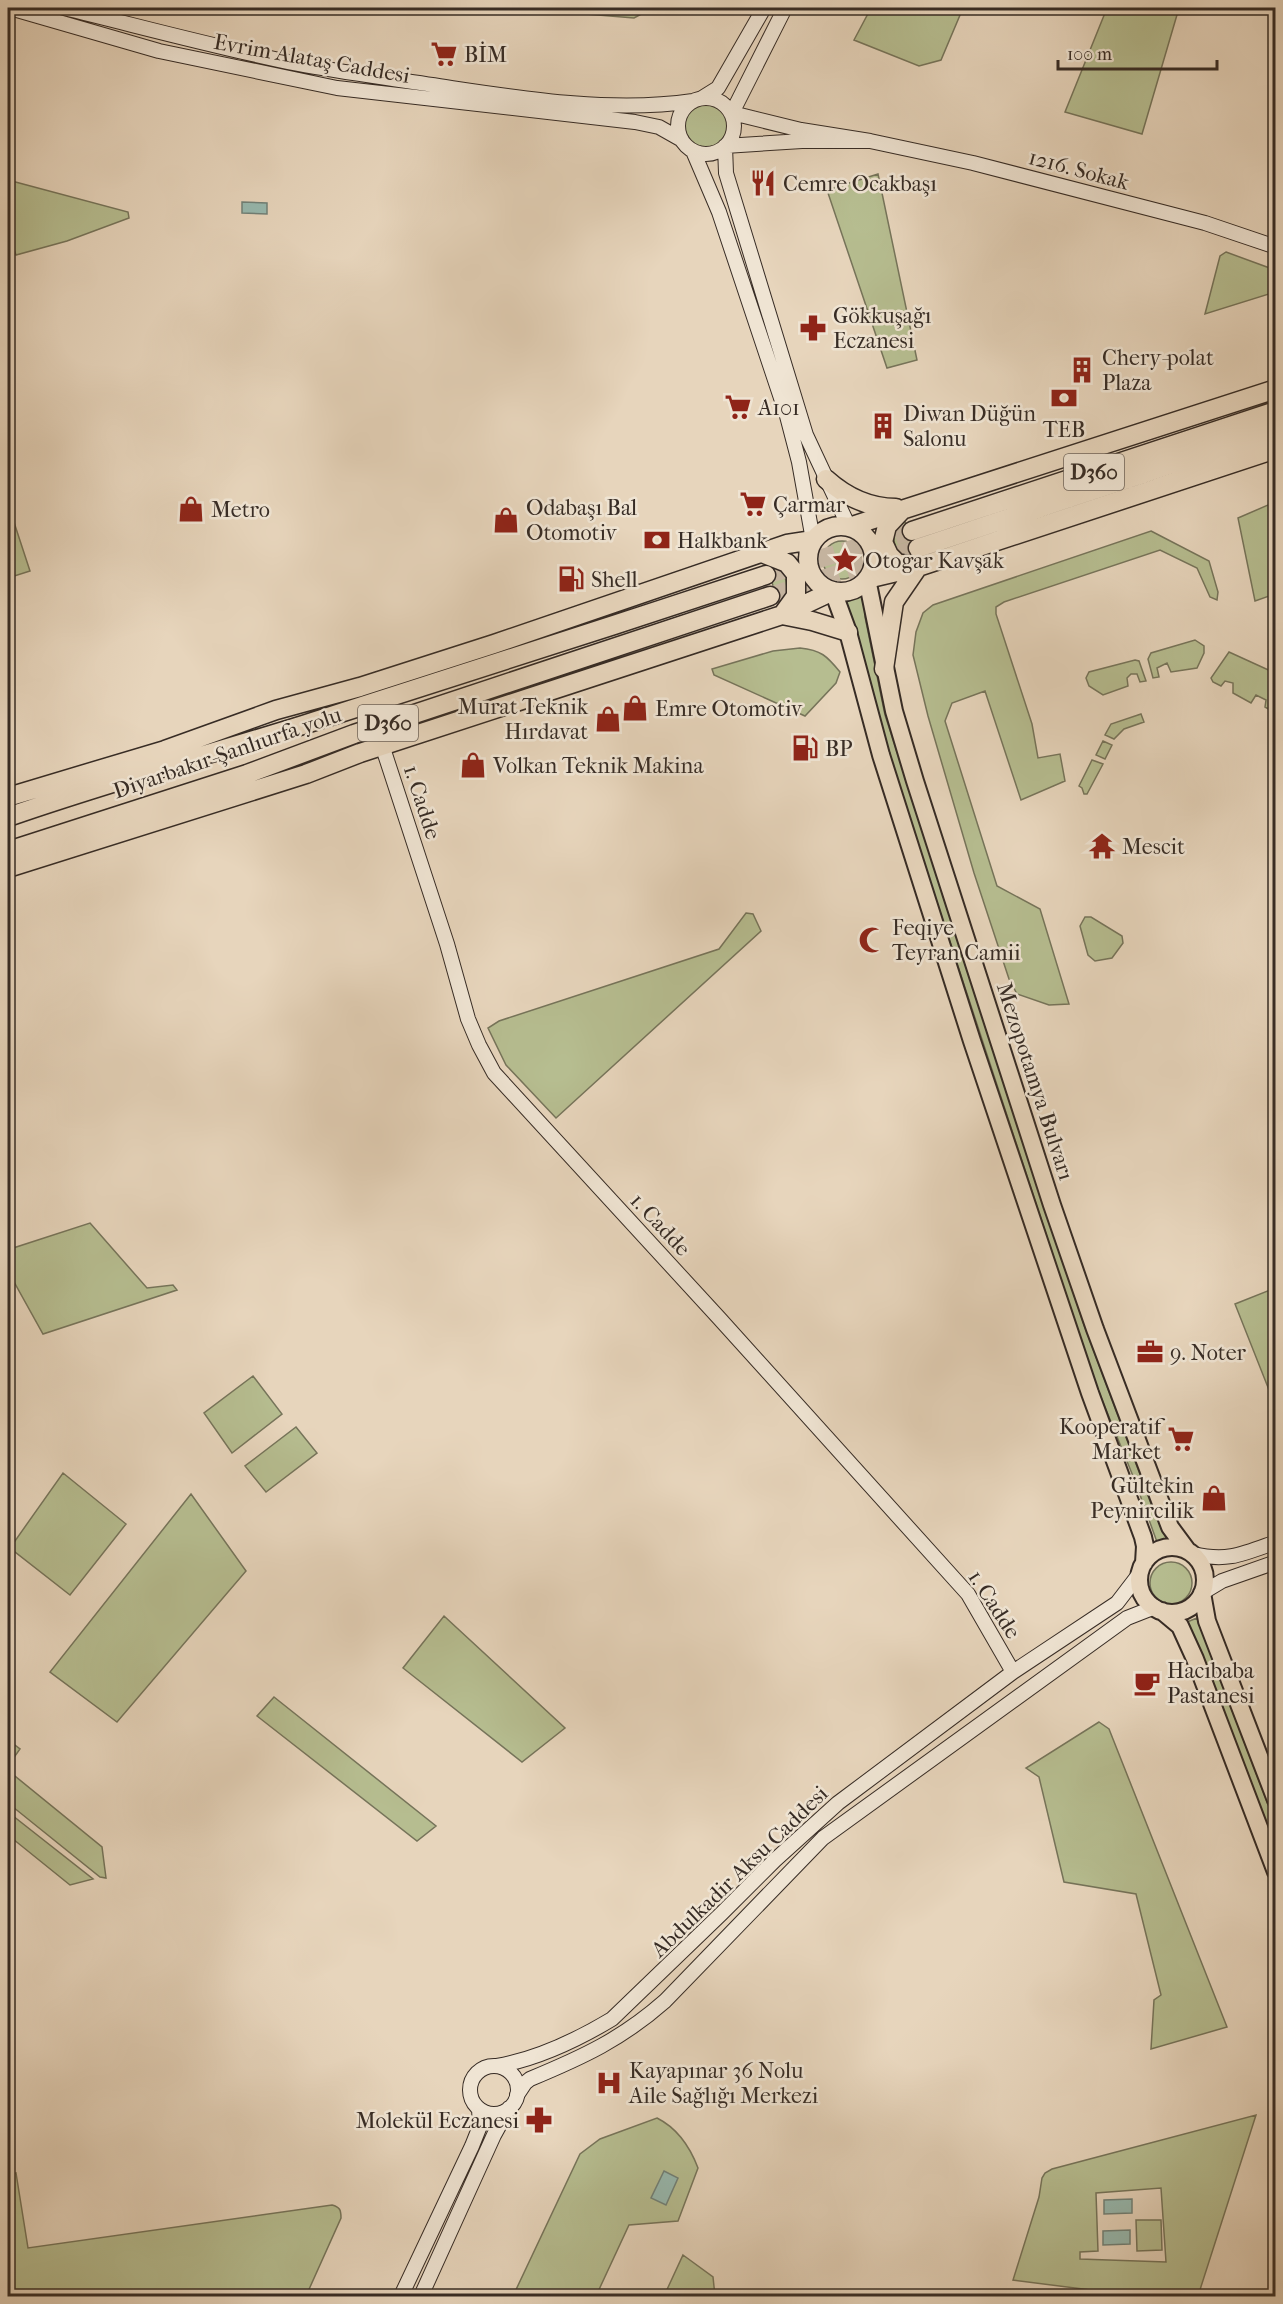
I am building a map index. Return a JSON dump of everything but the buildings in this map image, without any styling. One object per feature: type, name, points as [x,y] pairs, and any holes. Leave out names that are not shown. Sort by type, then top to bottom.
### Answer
[{"type":"highway","points":[[849,527],[1275,389]]},
{"type":"highway","name":"D360","points":[[912,531],[1275,411]]},
{"type":"highway","name":"D360","points":[[918,548],[1275,430]]},
{"type":"highway","points":[[8,868],[306,774],[382,745],[782,615],[832,591],[852,590],[867,579],[918,567],[1275,449]]},
{"type":"highway","points":[[826,479],[839,491],[859,502],[879,508],[903,508]]},
{"type":"highway","points":[[903,508],[887,526],[883,542],[889,555],[897,563],[918,567]]},
{"type":"highway","points":[[12,797],[217,732],[276,710],[360,687],[494,644],[788,544],[813,540],[829,528],[849,527],[867,539],[874,559],[867,579]]},
{"type":"highway","points":[[813,540],[808,560],[810,571],[815,580],[832,591]]},
{"type":"highway","points":[[762,553],[787,563],[796,574],[796,596],[782,615]]},
{"type":"highway","points":[[884,669],[894,602],[918,567]]},
{"type":"highway","name":"Diyarbakır-Şanlıurfa yolu","points":[[8,817],[98,786],[380,701],[766,575]]},
{"type":"highway","name":"Diyarbakır-Şanlıurfa yolu","points":[[8,850],[247,774],[354,734],[770,596]]},
{"type":"highway","points":[[782,615],[848,632]]},
{"type":"highway","points":[[217,732],[319,710],[380,701]]},
{"type":"highway","points":[[86,842],[151,814],[199,789]]},
{"type":"main road","name":"Evrim Alataş Caddesi","points":[[10,8],[159,51],[337,88],[635,122],[659,127],[682,140]]},
{"type":"main road","name":"Evrim Alataş Caddesi","points":[[64,8],[224,48],[300,64],[501,95],[624,107],[669,105],[698,99]]},
{"type":"main road","points":[[764,8],[718,88],[698,99],[681,114],[678,123],[682,140],[693,151],[719,212],[786,416],[799,462],[813,540]]},
{"type":"main road","points":[[785,8],[732,113],[734,131],[725,146],[726,173],[806,435],[849,527]]},
{"type":"main road","points":[[698,99],[719,100],[732,113],[801,130],[870,141]]},
{"type":"main road","points":[[693,151],[710,154],[725,146],[802,141],[870,141]]},
{"type":"main road","name":"1216. Sokak","points":[[870,141],[973,163],[1205,223],[1275,247]]},
{"type":"main road","name":"Mezopotamya Bulvarı","points":[[867,579],[894,711],[1042,1175],[1095,1329],[1170,1527],[1190,1552]]},
{"type":"main road","name":"Mezopotamya Bulvarı","points":[[832,591],[848,632],[881,755],[969,1030],[1086,1382],[1143,1537],[1142,1568]]},
{"type":"main road","name":"1. Cadde","points":[[382,745],[447,944],[468,1019],[478,1045],[494,1073],[968,1594],[1013,1672]]},
{"type":"main road","points":[[1275,1542],[1232,1557],[1213,1558],[1178,1547],[1158,1550],[1150,1556],[1142,1568],[1139,1581],[1144,1596],[1180,1626],[1195,1659],[1275,1872]]},
{"type":"main road","points":[[1190,1552],[1203,1568],[1205,1576],[1202,1593],[1207,1621],[1275,1800]]},
{"type":"main road","points":[[1159,1609],[1181,1611],[1190,1607],[1202,1593],[1222,1581],[1275,1562]]},
{"type":"main road","name":"Abdulkadir Aksu Caddesi","points":[[497,2066],[522,2061],[593,2031],[612,2019],[775,1860],[838,1803],[1013,1672],[1117,1603],[1142,1568]]},
{"type":"main road","name":"Abdulkadir Aksu Caddesi","points":[[518,2095],[530,2079],[610,2042],[639,2024],[665,2001],[752,1909],[824,1838],[1127,1618],[1159,1609]]},
{"type":"main road","points":[[401,2296],[480,2126],[479,2109],[470,2096],[471,2081],[481,2069],[497,2066],[511,2073],[516,2079],[518,2095],[494,2135],[421,2296]]},
{"type":"main road","points":[[479,2109],[494,2114],[509,2108]]},
{"type":"green space","points":[[513,8],[653,8],[634,18]]},
{"type":"green space","points":[[871,8],[963,8],[941,60],[919,66],[854,40]]},
{"type":"green space","points":[[1107,8],[1179,8],[1142,134],[1065,112]]},
{"type":"green space","points":[[707,101],[723,108],[730,124],[723,140],[707,147],[691,140],[684,124],[691,108]]},
{"type":"green space","points":[[878,174],[917,360],[887,368],[827,190]]},
{"type":"green space","points":[[8,180],[128,212],[129,218],[67,241],[16,255],[8,232]]},
{"type":"green space","points":[[1226,252],[1275,270],[1275,292],[1205,314],[1220,256]]},
{"type":"green space","points":[[1275,502],[1275,594],[1255,601],[1238,518]]},
{"type":"green space","points":[[8,504],[30,571],[8,578]]},
{"type":"green space","points":[[904,519],[917,556],[898,550],[894,541],[898,522]]},
{"type":"green space","points":[[1151,531],[1209,561],[1218,592],[1217,600],[1210,597],[1197,568],[1160,550],[1004,602],[996,607],[996,614],[1032,724],[1038,758],[1060,754],[1065,781],[1021,800],[985,691],[952,703],[945,721],[997,886],[1040,909],[1069,1004],[1049,1005],[1017,994],[1009,979],[974,873],[928,716],[913,655],[916,632],[923,613],[933,605]]},
{"type":"green space","points":[[842,541],[855,547],[861,560],[855,573],[842,579],[829,573],[823,560],[829,547]]},
{"type":"green space","points":[[766,565],[777,567],[784,574],[787,594],[779,603]]},
{"type":"green space","points":[[866,592],[865,617],[885,715],[1084,1325],[1166,1538],[1157,1542],[1094,1380],[879,726],[842,599]]},
{"type":"green space","points":[[1195,640],[1204,646],[1204,653],[1197,668],[1171,672],[1167,663],[1157,668],[1159,677],[1153,678],[1148,659],[1151,653]]},
{"type":"green space","points":[[800,648],[813,650],[823,655],[840,672],[836,683],[805,716],[714,675],[712,669],[773,651]]},
{"type":"green space","points":[[1229,652],[1275,673],[1275,713],[1265,707],[1266,700],[1256,695],[1251,703],[1233,693],[1233,683],[1225,681],[1221,686],[1213,682],[1211,678]]},
{"type":"green space","points":[[1135,660],[1139,661],[1146,681],[1140,682],[1137,674],[1131,674],[1127,678],[1128,686],[1103,695],[1089,686],[1086,678],[1089,672]]},
{"type":"green space","points":[[1141,714],[1144,722],[1124,729],[1114,739],[1105,735],[1111,724]]},
{"type":"green space","points":[[1103,741],[1112,745],[1105,759],[1096,755]]},
{"type":"green space","points":[[1092,760],[1103,764],[1087,794],[1084,794],[1079,786]]},
{"type":"green space","points":[[746,913],[753,914],[761,931],[556,1118],[506,1065],[488,1028],[499,1021],[719,949]]},
{"type":"green space","points":[[1085,917],[1091,917],[1122,936],[1123,943],[1112,958],[1095,961],[1088,955],[1080,926]]},
{"type":"green space","points":[[90,1223],[147,1288],[173,1285],[177,1290],[43,1334],[8,1271],[8,1246],[10,1249]]},
{"type":"green space","points":[[1275,1288],[1275,1405],[1235,1304]]},
{"type":"green space","points":[[253,1376],[282,1414],[232,1453],[204,1413]]},
{"type":"green space","points":[[296,1427],[317,1453],[266,1492],[245,1466]]},
{"type":"green space","points":[[63,1473],[126,1524],[70,1595],[10,1548]]},
{"type":"green space","points":[[191,1494],[246,1571],[117,1722],[50,1672]]},
{"type":"green space","points":[[1171,1562],[1179,1563],[1186,1568],[1191,1575],[1191,1591],[1186,1598],[1179,1603],[1171,1604],[1163,1603],[1156,1598],[1151,1591],[1150,1583],[1151,1575],[1156,1568],[1163,1563]]},
{"type":"green space","points":[[444,1616],[565,1728],[522,1762],[403,1668]]},
{"type":"green space","points":[[1197,1618],[1275,1823],[1275,1849],[1187,1622]]},
{"type":"green space","points":[[274,1697],[436,1826],[417,1841],[257,1716]]},
{"type":"green space","points":[[1099,1722],[1109,1729],[1227,2027],[1151,2049],[1154,2000],[1161,1995],[1136,1894],[1064,1882],[1039,1777],[1026,1768]]},
{"type":"green space","points":[[11,1742],[20,1749],[8,1766],[8,1746]]},
{"type":"green space","points":[[10,1772],[102,1847],[106,1878],[100,1877],[8,1803],[8,1775]]},
{"type":"green space","points":[[8,1812],[93,1879],[70,1885],[8,1835]]},
{"type":"green space","points":[[1256,2115],[1198,2296],[1137,2296],[1013,2280],[1039,2197],[1042,2178],[1052,2169]],"holes":[[[1161,2188],[1166,2262],[1080,2259],[1080,2252],[1098,2251],[1096,2193]]]},
{"type":"green space","points":[[657,2118],[671,2127],[682,2139],[698,2168],[678,2221],[629,2225],[596,2296],[513,2296],[580,2154],[600,2139]]},
{"type":"green space","points":[[16,2173],[28,2248],[332,2205],[340,2209],[341,2218],[306,2296],[13,2296],[8,2260],[8,2175]]},
{"type":"green space","points":[[1136,2220],[1161,2220],[1162,2250],[1137,2251]]},
{"type":"green space","points":[[683,2255],[713,2277],[715,2296],[664,2296]]},
{"type":"water","points":[[242,202],[267,203],[267,214],[242,213]]},
{"type":"water","points":[[664,2171],[678,2178],[666,2205],[651,2198]]},
{"type":"water","points":[[1132,2199],[1132,2213],[1104,2214],[1104,2200]]},
{"type":"water","points":[[1130,2230],[1130,2244],[1103,2245],[1103,2231]]},
{"type":"tunnel","points":[[766,575],[912,531]]},
{"type":"tunnel","points":[[770,596],[918,548]]},
{"type":"place","name":"BİM","points":[[444,54]]},
{"type":"place","name":"Cemre Ocakbaşı","points":[[763,183]]},
{"type":"place","name":"Gökkuşağı Eczanesi","points":[[813,328]]},
{"type":"place","name":"Chery-polat Plaza","points":[[1082,370]]},
{"type":"place","name":"TEB","points":[[1064,398]]},
{"type":"place","name":"A101","points":[[738,407]]},
{"type":"place","name":"Diwan Düğün Salonu","points":[[883,426]]},
{"type":"place","name":"Çarmar","points":[[753,504]]},
{"type":"place","name":"Metro","points":[[191,509]]},
{"type":"place","name":"Odabaşı Bal Otomotiv","points":[[506,520]]},
{"type":"place","name":"Halkbank","points":[[657,540]]},
{"type":"place","name":"Otogar Kavşak","points":[[845,560]]},
{"type":"place","name":"Shell","points":[[571,579]]},
{"type":"place","name":"Emre Otomotiv","points":[[635,708]]},
{"type":"place","name":"Murat Teknik Hırdavat","points":[[608,719]]},
{"type":"place","name":"BP","points":[[805,748]]},
{"type":"place","name":"Volkan Teknik Makina","points":[[473,765]]},
{"type":"place","name":"Mescit","points":[[1102,846]]},
{"type":"place","name":"Feqiye Teyran Camii","points":[[872,940]]},
{"type":"place","name":"9. Noter","points":[[1150,1352]]},
{"type":"place","name":"Kooperatif Market","points":[[1181,1439]]},
{"type":"place","name":"Gültekin Peynircilik","points":[[1214,1498]]},
{"type":"place","name":"Hacıbaba Pastanesi","points":[[1147,1683]]},
{"type":"place","name":"Kayapınar 36 Nolu Aile Sağlığı Merkezi","points":[[609,2083]]},
{"type":"place","name":"Molekül Eczanesi","points":[[539,2120]]}]
